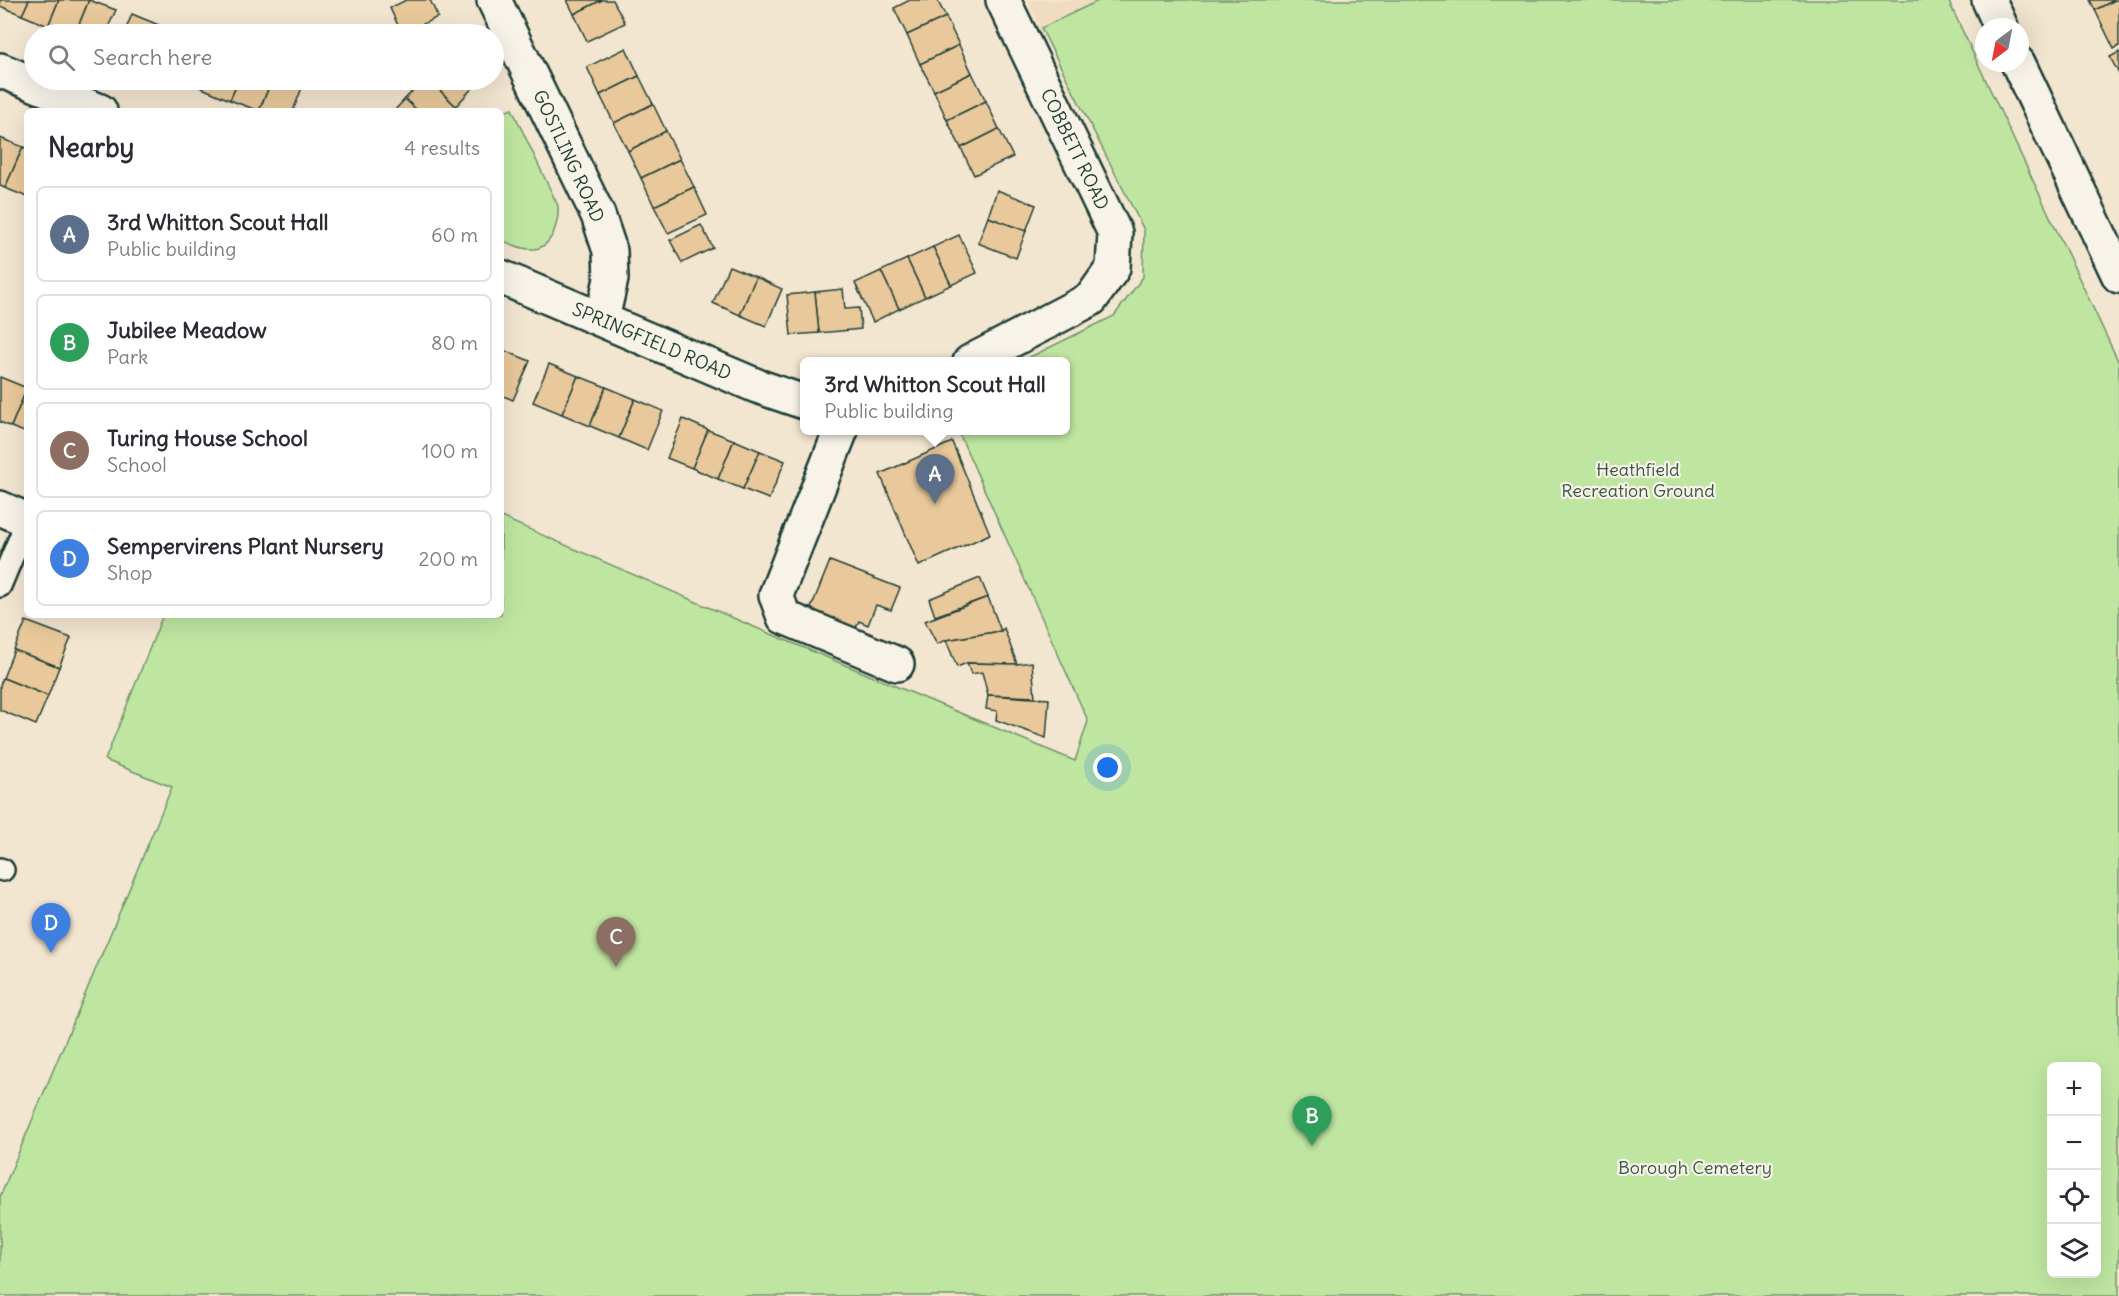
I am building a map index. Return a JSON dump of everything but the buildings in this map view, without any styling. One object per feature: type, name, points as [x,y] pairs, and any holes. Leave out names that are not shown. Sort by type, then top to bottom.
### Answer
[{"type":"street","name":"GOSTLING ROAD","points":[[494,0],[598,215],[610,251],[611,279],[602,319]]},
{"type":"street","name":"COBBETT ROAD","points":[[980,357],[1091,299],[1113,268],[1115,233],[1003,0]]},
{"type":"street","points":[[1989,0],[1997,18]]},
{"type":"street","points":[[0,70],[24,80]]},
{"type":"street","points":[[2022,72],[2119,276]]},
{"type":"street","points":[[49,90],[93,108]]},
{"type":"street","name":"SPRINGFIELD ROAD","points":[[504,278],[757,386],[800,401]]},
{"type":"street","points":[[839,435],[776,595],[784,617],[897,664]]},
{"type":"street","points":[[0,508],[24,519]]},
{"type":"lane","points":[[0,586],[24,527]]},
{"type":"shaded area","points":[[1028,0],[1100,0],[1041,28]]},
{"type":"green space","points":[[1100,0],[1948,0],[1975,57],[1975,72],[1982,72],[2119,363],[2119,1296],[0,1296],[0,1197],[172,787],[105,760],[162,618],[504,618],[504,518],[747,624],[1075,761],[1088,721],[960,435],[1070,435],[1070,357],[1030,357],[1114,316],[1143,277],[1144,230],[1041,28]]},
{"type":"green space","points":[[512,109],[558,206],[554,232],[546,244],[534,249],[521,248],[504,241],[504,112]]},
{"type":"place","name":"3rd Whitton Scout Hall","points":[[935,504]]},
{"type":"place","name":"Sempervirens Plant Nursery","points":[[51,953]]},
{"type":"place","name":"Turing House School","points":[[616,967]]},
{"type":"place","name":"Jubilee Meadow","points":[[1312,1146]]},
{"type":"park label","name":"Heathfield Recreation Ground","points":[[1638,479]]},
{"type":"park label","name":"Borough Cemetery","points":[[1695,1167]]}]
